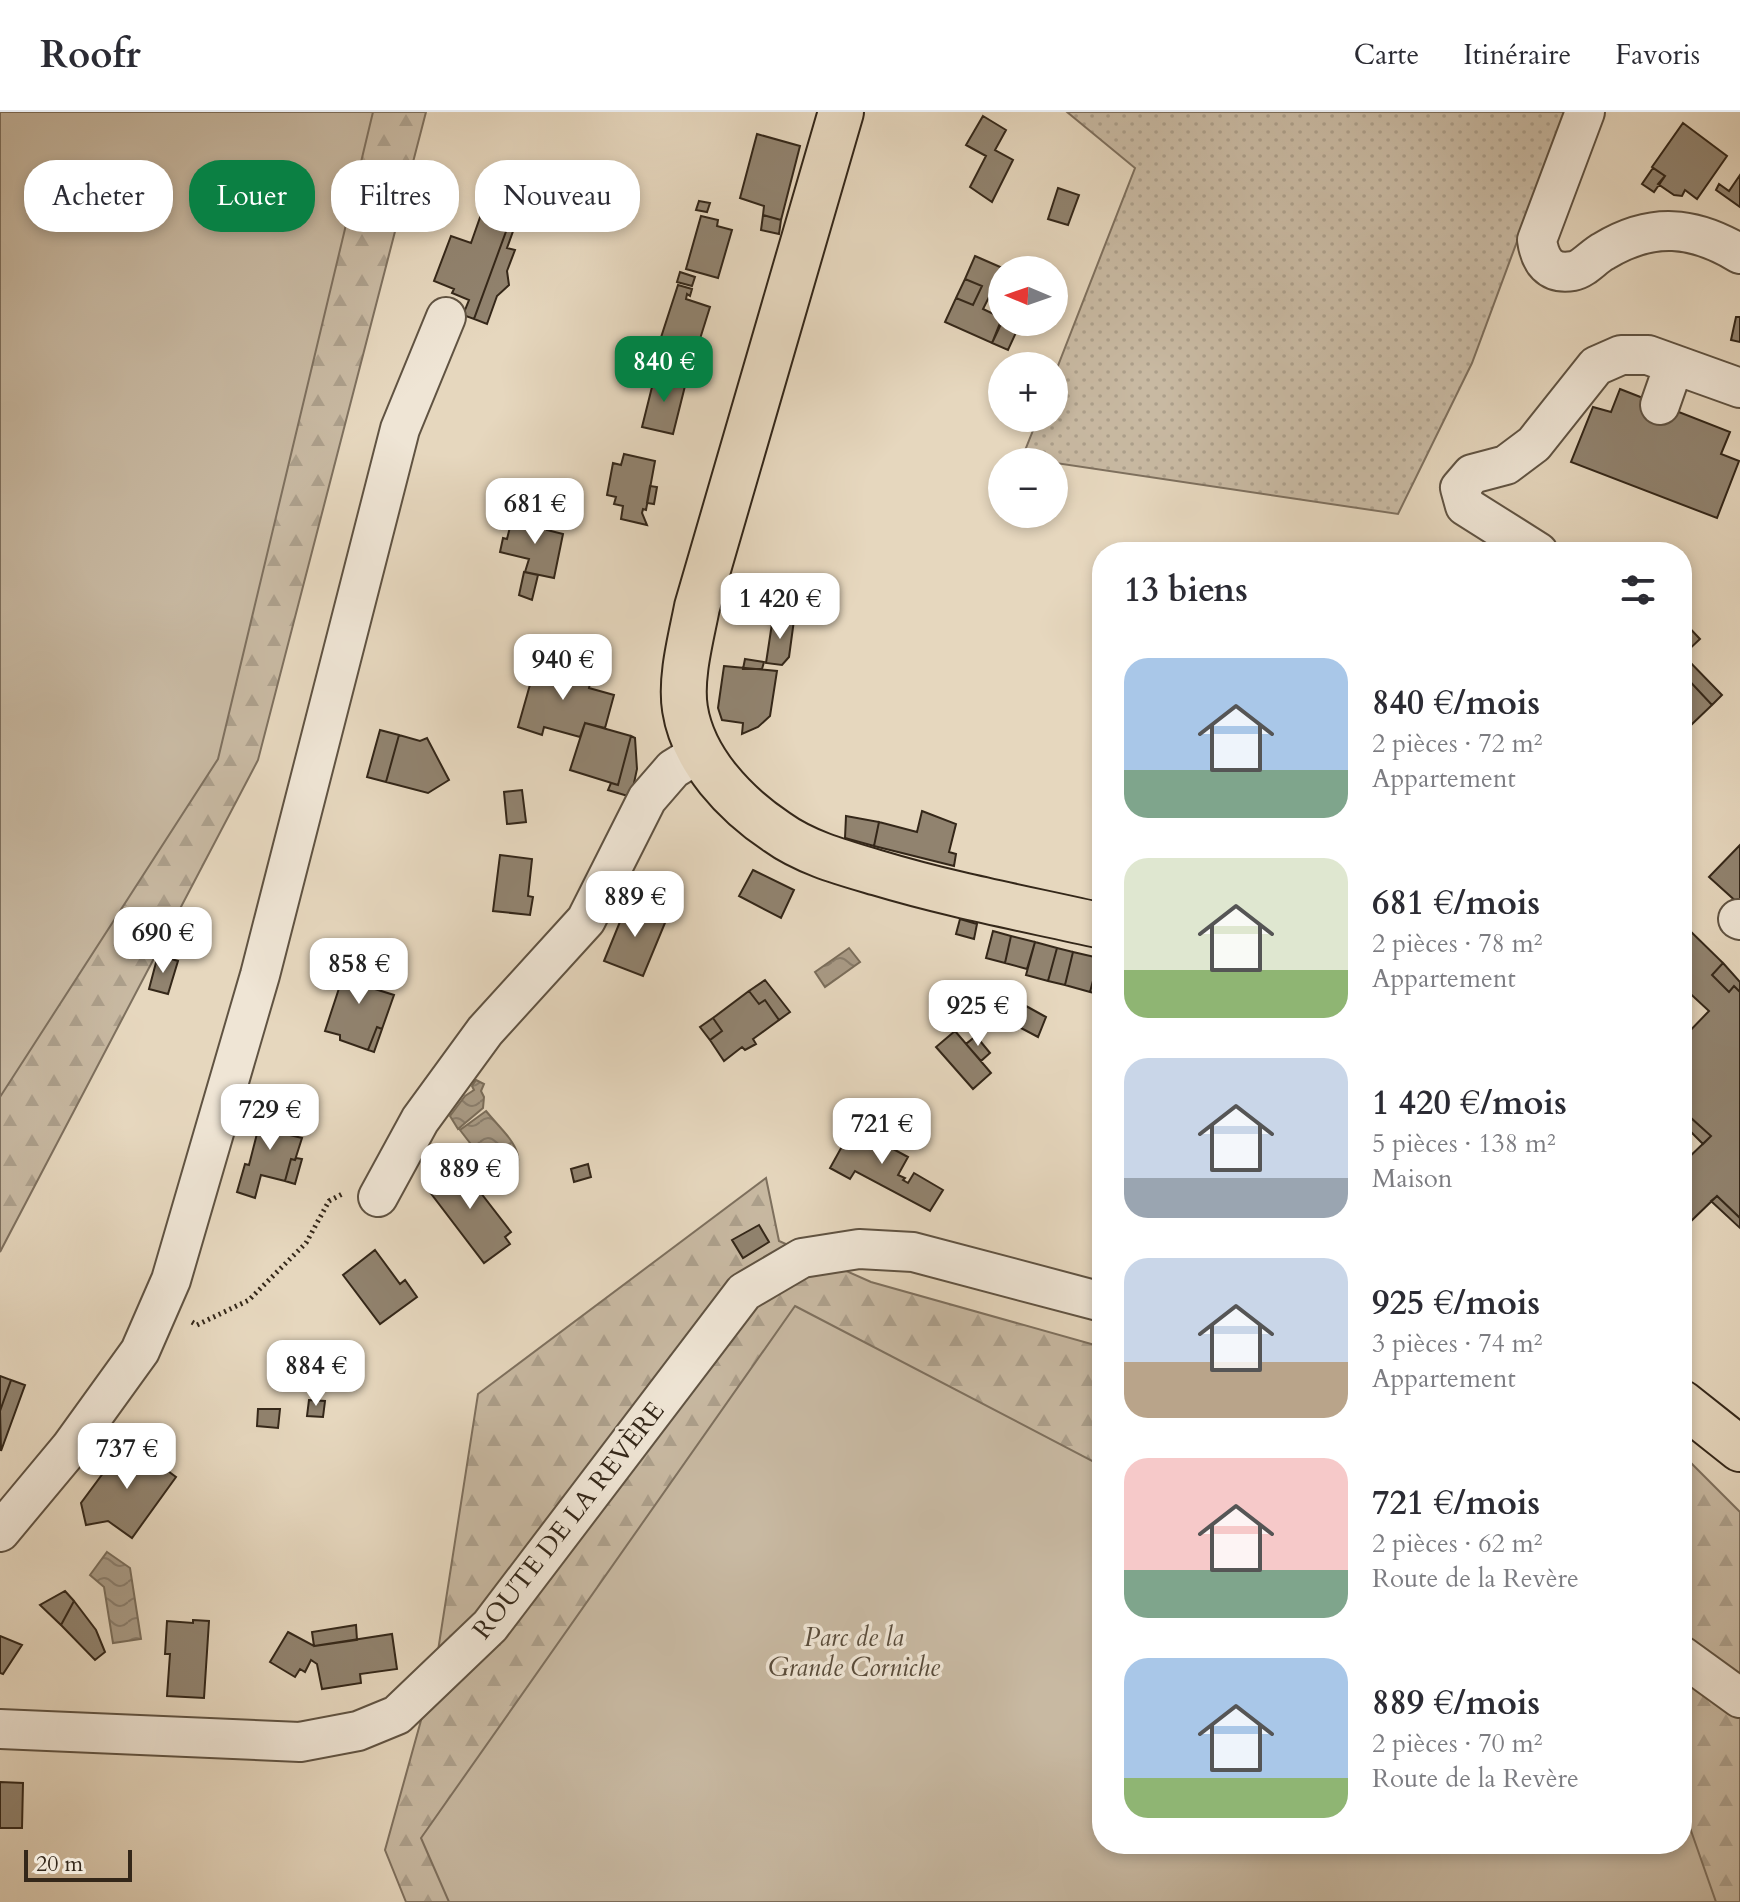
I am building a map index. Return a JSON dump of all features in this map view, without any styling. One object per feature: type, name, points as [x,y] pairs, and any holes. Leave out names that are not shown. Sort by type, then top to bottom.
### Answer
[{"type":"main road","points":[[841,112],[697,607],[686,658],[685,708],[699,753],[735,798],[778,833],[834,860],[923,886],[1092,924]]},
{"type":"main road","points":[[1692,1411],[1740,1449]]},
{"type":"street","points":[[1585,112],[1537,240],[1544,264],[1555,271],[1576,271],[1606,249],[1651,233],[1669,231],[1687,231],[1710,237],[1740,254]]},
{"type":"street","points":[[0,1532],[70,1448],[140,1351],[175,1265],[260,975],[400,429],[446,317]]},
{"type":"street","points":[[1522,542],[1465,506],[1460,488],[1472,474],[1506,465],[1534,444],[1596,366],[1621,355],[1648,355],[1740,388]]},
{"type":"street","points":[[1660,405],[1674,365]]},
{"type":"street","points":[[378,1197],[420,1120],[485,1031],[586,920],[647,799],[673,769],[699,753]]},
{"type":"street","name":"ROUTE DE LA REVÈRE","points":[[0,1729],[300,1742],[358,1731],[397,1715],[490,1626],[744,1292],[802,1258],[859,1249],[913,1252],[1092,1299]]},
{"type":"street","points":[[1692,1663],[1740,1698]]},
{"type":"path","points":[[162,1300],[197,1325],[236,1307],[249,1300],[306,1243],[329,1201],[352,1188],[378,1197]]},
{"type":"green space","points":[[0,112],[373,112],[362,160],[331,160],[331,232],[344,232],[218,759],[0,1097]]},
{"type":"green space","points":[[39,112],[426,112],[414,160],[331,160],[331,232],[395,232],[258,760],[0,1252],[0,222]]},
{"type":"green space","points":[[1067,112],[1565,112],[1472,363],[1398,514],[1068,465],[1068,448],[1026,448],[1032,432],[1068,432],[1068,352],[1063,352],[1135,168]]},
{"type":"green space","name":"Parc de la Grande Corniche","points":[[766,1178],[779,1241],[871,1282],[1092,1344],[1092,1854],[1692,1854],[1692,1464],[1740,1512],[1740,1902],[406,1902],[385,1850],[435,1670],[478,1394]]},
{"type":"green space","name":"Parc de la Grande Corniche","points":[[795,1306],[1092,1461],[1092,1854],[1692,1854],[1692,1834],[1716,1902],[449,1902],[421,1838]]},
{"type":"water","points":[[849,948],[860,962],[825,987],[815,972]]},
{"type":"water","points":[[476,1080],[484,1084],[481,1091],[483,1108],[458,1129],[450,1116],[465,1096],[474,1090],[472,1086]]},
{"type":"water","points":[[486,1111],[509,1138],[518,1156],[518,1166],[504,1187],[460,1130]]},
{"type":"water","points":[[107,1552],[130,1568],[141,1639],[113,1643],[104,1587],[90,1575]]},
{"type":"building","points":[[983,116],[1006,130],[995,150],[1013,160],[992,202],[970,187],[986,156],[966,145]]},
{"type":"building","points":[[1683,123],[1727,156],[1697,199],[1685,190],[1682,196],[1674,195],[1658,184],[1665,176],[1652,167]]},
{"type":"building","points":[[757,134],[800,146],[781,220],[763,215],[764,206],[740,198]]},
{"type":"building","points":[[1653,168],[1665,176],[1654,192],[1642,184]]},
{"type":"building","points":[[1740,175],[1740,207],[1716,190],[1719,184],[1729,191]]},
{"type":"building","points":[[1058,188],[1079,195],[1068,225],[1048,219]]},
{"type":"building","points":[[699,201],[710,203],[707,212],[696,210]]},
{"type":"building","points":[[763,215],[781,220],[779,234],[761,230]]},
{"type":"building","points":[[701,216],[718,220],[717,226],[732,230],[718,278],[686,269]]},
{"type":"building","points":[[475,232],[506,232],[474,319],[463,315],[469,300],[452,293],[454,289],[434,281],[451,236],[471,243]]},
{"type":"building","points":[[506,232],[513,232],[507,248],[515,250],[507,271],[509,285],[497,296],[487,324],[474,319]]},
{"type":"building","points":[[975,256],[988,262],[988,299],[983,309],[988,311],[988,336],[995,336],[992,343],[945,322],[956,298],[973,305],[982,286],[965,279]]},
{"type":"building","points":[[680,272],[695,277],[692,286],[677,282]]},
{"type":"building","points":[[965,279],[982,286],[973,305],[956,298]]},
{"type":"building","points":[[678,285],[692,289],[686,299],[710,307],[694,358],[666,349],[662,362],[654,359]]},
{"type":"building","points":[[1736,317],[1740,317],[1740,342],[1731,340]]},
{"type":"building","points":[[995,336],[1014,336],[1008,350],[992,343]]},
{"type":"building","points":[[666,349],[694,358],[695,353],[710,358],[705,376],[662,362]]},
{"type":"building","points":[[655,375],[686,382],[673,434],[642,427]]},
{"type":"building","points":[[1620,389],[1730,432],[1721,454],[1739,461],[1717,518],[1571,462],[1593,407],[1611,412]]},
{"type":"building","points":[[624,454],[655,461],[646,510],[643,509],[642,513],[647,525],[621,519],[623,506],[614,504],[616,497],[607,495],[613,463],[621,465]]},
{"type":"building","points":[[650,486],[657,487],[654,504],[647,503]]},
{"type":"building","points":[[535,513],[549,515],[547,530],[563,534],[554,578],[525,572],[529,559],[500,552],[511,523],[531,527]]},
{"type":"building","points":[[524,572],[538,575],[532,600],[519,595]]},
{"type":"building","points":[[773,617],[794,620],[789,657],[782,665],[766,663]]},
{"type":"building","points":[[1692,631],[1700,639],[1692,647]]},
{"type":"building","points":[[745,659],[764,662],[762,669],[743,669]]},
{"type":"building","points":[[537,660],[592,676],[589,688],[614,695],[605,728],[585,723],[580,737],[544,727],[542,735],[518,727]]},
{"type":"building","points":[[1692,664],[1722,695],[1712,705],[1692,684]]},
{"type":"building","points":[[724,666],[777,671],[770,716],[758,727],[742,734],[743,723],[722,720],[718,708]]},
{"type":"building","points":[[1692,684],[1712,705],[1692,724]]},
{"type":"building","points":[[585,723],[631,736],[618,785],[570,770]]},
{"type":"building","points":[[380,730],[399,735],[386,782],[367,777]]},
{"type":"building","points":[[399,735],[420,741],[427,738],[449,780],[428,793],[386,782]]},
{"type":"building","points":[[631,736],[635,738],[637,769],[631,797],[608,790],[611,783],[618,785]]},
{"type":"building","points":[[522,790],[526,822],[507,824],[504,792]]},
{"type":"building","points":[[922,811],[956,824],[949,852],[956,854],[954,866],[874,846],[879,822],[917,832]]},
{"type":"building","points":[[846,816],[879,822],[874,846],[845,838]]},
{"type":"building","points":[[1740,845],[1740,903],[1739,904],[1709,877]]},
{"type":"building","points":[[500,855],[532,859],[528,896],[533,897],[530,915],[493,911]]},
{"type":"building","points":[[753,870],[794,890],[781,918],[739,896]]},
{"type":"building","points":[[628,902],[667,918],[643,976],[604,961]]},
{"type":"building","points":[[960,919],[977,924],[974,939],[956,934]]},
{"type":"building","points":[[993,931],[1011,936],[1005,963],[986,958]]},
{"type":"building","points":[[1692,933],[1723,963],[1712,975],[1729,992],[1734,986],[1740,992],[1740,1218],[1717,1196],[1692,1220],[1692,1154],[1711,1136],[1692,1119],[1692,1029],[1709,1011],[1692,995]]},
{"type":"building","points":[[1011,936],[1035,942],[1027,969],[1005,963]]},
{"type":"building","points":[[1035,942],[1057,948],[1048,981],[1026,975]]},
{"type":"building","points":[[1057,948],[1073,952],[1065,985],[1048,981]]},
{"type":"building","points":[[1073,952],[1092,956],[1090,992],[1065,985]]},
{"type":"building","points":[[158,955],[178,961],[168,994],[149,989]]},
{"type":"building","points":[[348,961],[381,971],[375,989],[394,995],[382,1029],[377,1027],[368,1050],[340,1040],[340,1035],[325,1031]]},
{"type":"building","points":[[1723,963],[1740,982],[1740,992],[1734,986],[1729,992],[1712,975]]},
{"type":"building","points":[[765,980],[790,1012],[779,1020],[765,1000],[759,1004],[749,991]]},
{"type":"building","points":[[749,991],[759,1004],[765,1000],[779,1020],[753,1039],[756,1044],[745,1050],[742,1047],[724,1061],[710,1040],[722,1031],[713,1018]]},
{"type":"building","points":[[1017,1002],[1026,1006],[1018,1028],[1009,1022]]},
{"type":"building","points":[[1026,1006],[1046,1017],[1038,1037],[1019,1027]]},
{"type":"building","points":[[713,1018],[722,1031],[710,1040],[700,1027]]},
{"type":"building","points":[[377,1027],[382,1029],[374,1052],[368,1050]]},
{"type":"building","points":[[955,1031],[991,1073],[973,1089],[936,1047]]},
{"type":"building","points":[[976,1036],[990,1053],[981,1061],[966,1044]]},
{"type":"building","points":[[263,1110],[295,1119],[290,1135],[302,1138],[295,1160],[291,1159],[285,1181],[261,1175],[255,1198],[237,1192],[245,1164],[249,1165]]},
{"type":"building","points":[[1692,1119],[1711,1136],[1703,1144],[1692,1133]]},
{"type":"building","points":[[856,1121],[883,1136],[880,1142],[908,1157],[898,1175],[905,1178],[903,1180],[908,1183],[914,1173],[943,1190],[930,1211],[855,1171],[850,1179],[830,1168]]},
{"type":"building","points":[[453,1157],[511,1232],[505,1237],[510,1244],[484,1263],[426,1187],[445,1173],[440,1167]]},
{"type":"building","points":[[291,1159],[302,1159],[295,1184],[285,1181]]},
{"type":"building","points":[[588,1164],[591,1177],[574,1182],[571,1169]]},
{"type":"building","points":[[1717,1196],[1740,1218],[1740,1228],[1711,1201]]},
{"type":"building","points":[[759,1225],[769,1242],[743,1258],[732,1240]]},
{"type":"building","points":[[375,1250],[400,1284],[405,1280],[417,1297],[380,1324],[343,1275]]},
{"type":"building","points":[[0,1376],[11,1380],[0,1411]]},
{"type":"building","points":[[11,1380],[25,1385],[1,1451],[0,1411]]},
{"type":"building","points":[[309,1400],[325,1401],[323,1417],[307,1416]]},
{"type":"building","points":[[258,1409],[280,1409],[278,1428],[257,1426]]},
{"type":"building","points":[[127,1441],[176,1477],[132,1538],[108,1521],[86,1525],[81,1503]]},
{"type":"building","points":[[65,1591],[74,1601],[61,1625],[40,1605]]},
{"type":"building","points":[[74,1601],[96,1630],[105,1652],[95,1660],[61,1625]]},
{"type":"building","points":[[193,1620],[209,1621],[204,1698],[167,1696],[170,1654],[165,1654],[167,1621],[193,1623]]},
{"type":"building","points":[[356,1625],[357,1640],[314,1646],[312,1632]]},
{"type":"building","points":[[288,1632],[314,1646],[392,1634],[397,1669],[360,1674],[361,1683],[322,1689],[317,1664],[311,1660],[305,1672],[300,1669],[295,1677],[270,1662]]},
{"type":"building","points":[[0,1636],[22,1645],[3,1674],[0,1673]]},
{"type":"building","points":[[0,1782],[23,1783],[22,1828],[0,1828]]}]
